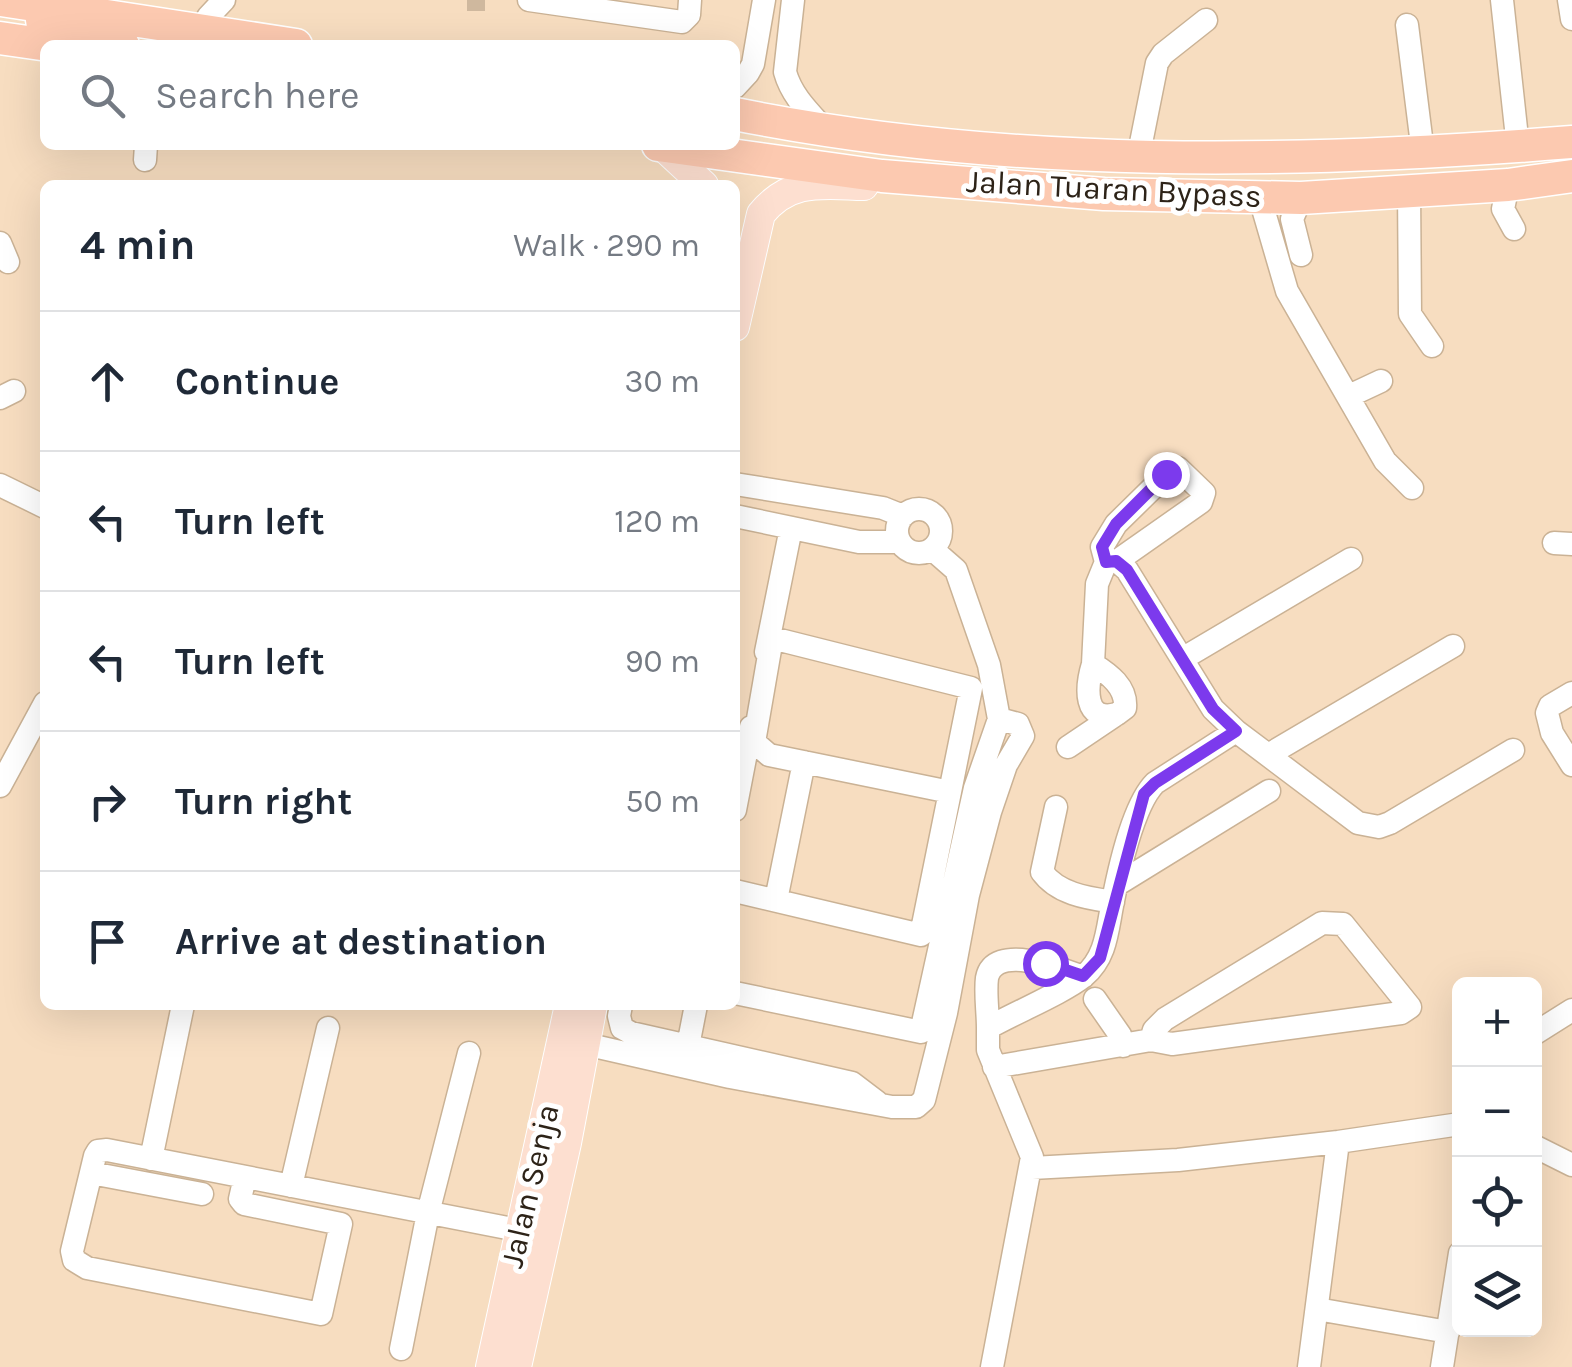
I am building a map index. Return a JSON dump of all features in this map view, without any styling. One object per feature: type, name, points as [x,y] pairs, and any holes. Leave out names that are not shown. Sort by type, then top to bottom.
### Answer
[{"type":"highway","points":[[2,0],[265,40]]},
{"type":"highway","points":[[39,3],[42,26],[98,40]]},
{"type":"highway","points":[[150,3],[216,8],[309,40]]},
{"type":"highway","points":[[0,38],[40,44]]},
{"type":"highway","name":"Jalan Tuaran Bypass","points":[[740,115],[828,133],[1138,158],[1226,160],[1423,153],[1572,142]]},
{"type":"highway","name":"Jalan Tuaran Bypass","points":[[696,150],[882,176],[1104,194],[1300,198],[1572,176]]},
{"type":"main road","points":[[666,150],[698,180]]},
{"type":"main road","points":[[740,306],[761,214],[771,202],[807,184],[902,188],[945,182]]},
{"type":"main road","name":"Jalan Senja","points":[[490,1367],[569,1010]]},
{"type":"main road","name":"Jalan Senja","points":[[518,1367],[567,1143],[591,1010]]},
{"type":"street","points":[[529,0],[682,22],[690,16],[690,0]]},
{"type":"street","points":[[740,82],[752,64],[764,0]]},
{"type":"street","points":[[793,0],[785,72],[788,83],[828,133]]},
{"type":"street","points":[[1502,0],[1518,147]]},
{"type":"street","points":[[1569,0],[1572,20]]},
{"type":"street","points":[[1138,158],[1157,64],[1163,54],[1206,20]]},
{"type":"street","points":[[1407,25],[1423,153]]},
{"type":"street","points":[[1508,184],[1502,209],[1514,229]]},
{"type":"street","points":[[1409,188],[1410,314],[1432,346]]},
{"type":"street","points":[[1258,195],[1287,290],[1385,461],[1412,488]]},
{"type":"street","points":[[1300,198],[1292,219],[1301,254]]},
{"type":"street","points":[[1349,396],[1381,381]]},
{"type":"street","points":[[740,485],[883,508],[903,516],[924,510],[936,517],[941,530],[932,549]]},
{"type":"street","points":[[0,486],[40,505]]},
{"type":"street","points":[[740,994],[921,1032],[975,788],[997,760],[1022,740],[1018,724],[999,719],[989,665],[956,570],[932,549],[911,552],[900,542],[897,528],[903,516]]},
{"type":"street","points":[[740,517],[859,542],[900,542]]},
{"type":"street","points":[[740,785],[791,528]]},
{"type":"street","points":[[1182,659],[1351,558]]},
{"type":"street","points":[[1068,747],[1117,714],[1099,715],[1089,702],[1088,682],[1094,664],[1096,584],[1111,562],[1127,570],[1213,709],[1358,824],[1379,827],[1512,750]]},
{"type":"street","points":[[740,892],[921,935],[950,792],[971,688],[772,638],[754,742],[768,755],[950,792]]},
{"type":"street","points":[[1268,755],[1452,646]]},
{"type":"street","points":[[1572,693],[1550,706],[1546,714],[1572,765]]},
{"type":"street","points":[[0,786],[40,712]]},
{"type":"street","points":[[988,1028],[1083,976],[1100,958],[1144,794],[1236,731]]},
{"type":"street","points":[[584,1044],[730,1077],[916,1107],[924,1100],[946,1012],[997,760]]},
{"type":"street","points":[[776,900],[804,762]]},
{"type":"street","points":[[1056,807],[1042,872],[1050,882],[1084,897],[1115,893],[1269,791]]},
{"type":"street","points":[[994,1067],[1151,1040],[1172,1044],[1401,1014],[1410,1007],[1343,924],[1322,923],[1165,1018],[1151,1040]]},
{"type":"street","points":[[992,1367],[1032,1168],[1029,1143],[994,1067],[986,1039],[987,976],[999,962],[1010,960],[1045,963],[1083,976]]},
{"type":"street","points":[[1095,999],[1120,1035],[1122,1046]]},
{"type":"street","points":[[151,1159],[182,1010]]},
{"type":"street","points":[[620,1010],[622,1028],[631,1033],[852,1083],[879,1104]]},
{"type":"street","points":[[688,1046],[695,1010]]},
{"type":"street","points":[[1542,1029],[1572,1010]]},
{"type":"street","points":[[291,1186],[328,1028]]},
{"type":"street","points":[[402,1350],[428,1213],[469,1053]]},
{"type":"street","points":[[1032,1168],[1178,1160],[1452,1125]]},
{"type":"street","points":[[1309,1367],[1338,1142]]},
{"type":"street","points":[[245,1177],[240,1199],[244,1204],[341,1224],[322,1314],[87,1268],[74,1260],[72,1251],[91,1173],[98,1151],[107,1150],[518,1230]]},
{"type":"street","points":[[1542,1150],[1572,1165]]},
{"type":"street","points":[[91,1173],[202,1194]]},
{"type":"street","points":[[1442,1367],[1452,1306]]},
{"type":"street","points":[[1316,1309],[1448,1332]]},
{"type":"tunnel","points":[[467,0],[485,0]]},
{"type":"route","points":[[1045,963],[1083,976],[1100,958],[1136,812],[1144,794],[1236,731],[1213,709],[1127,570],[1116,561],[1106,562],[1102,547],[1116,524],[1166,474]]}]
